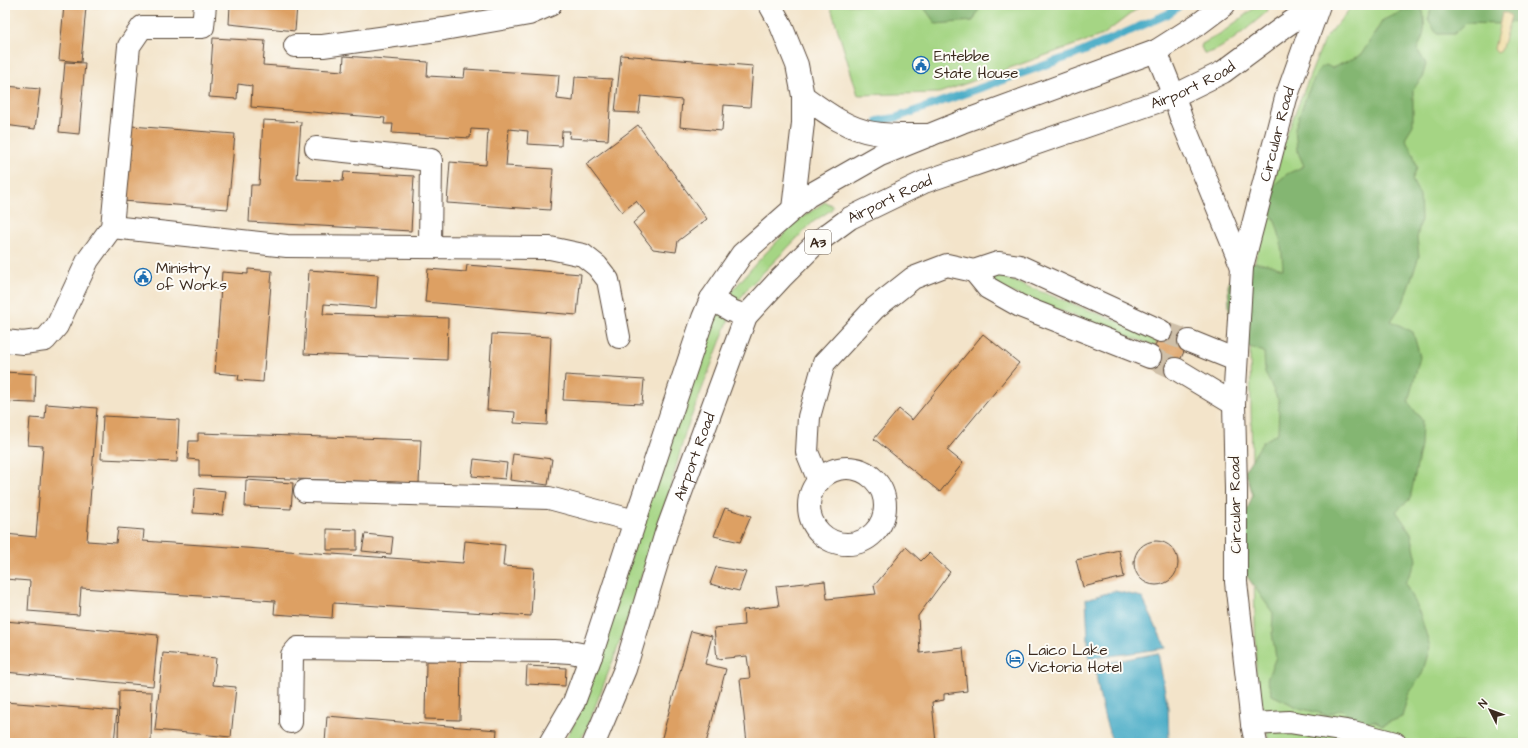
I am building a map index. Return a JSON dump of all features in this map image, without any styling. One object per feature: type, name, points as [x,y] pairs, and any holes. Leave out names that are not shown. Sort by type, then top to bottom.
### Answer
[{"type":"main road","points":[[5,341],[23,343],[45,340],[57,326],[88,260],[112,227],[119,136],[129,46],[142,27],[203,27],[205,5]]},
{"type":"main road","points":[[295,46],[323,46],[444,29],[529,14],[550,5]]},
{"type":"main road","points":[[770,5],[780,23],[797,65],[803,96],[803,122],[793,209]]},
{"type":"main road","points":[[550,743],[574,702],[591,656],[703,318],[711,299],[742,254],[808,196],[880,155],[1156,51],[1200,23],[1224,5]]},
{"type":"main road","name":"Airport Road","points":[[594,743],[625,669],[666,533],[746,316],[781,278],[816,244],[850,218],[924,182],[1174,96],[1223,72],[1316,5]]},
{"type":"main road","name":"Circular Road","points":[[1254,734],[1236,582],[1234,404],[1242,266],[1286,98],[1319,5]]},
{"type":"main road","name":"Circular Road","points":[[1156,51],[1181,118],[1242,266]]},
{"type":"main road","points":[[803,96],[832,116],[859,130],[886,135],[931,135]]},
{"type":"main road","points":[[316,148],[431,160],[430,246]]},
{"type":"main road","points":[[112,227],[287,246],[550,248],[582,255],[597,266],[608,280],[619,337]]},
{"type":"main road","points":[[819,480],[807,452],[809,417],[824,363],[875,308],[913,278],[947,265],[974,271],[998,264],[1020,266],[1162,331]]},
{"type":"main road","points":[[974,271],[988,288],[1020,306],[1150,357]]},
{"type":"main road","points":[[711,299],[732,311],[746,316]]},
{"type":"main road","points":[[1189,341],[1236,360]]},
{"type":"main road","points":[[1176,368],[1234,404]]},
{"type":"main road","points":[[305,491],[549,498],[635,521]]},
{"type":"main road","points":[[291,722],[292,655],[298,648],[554,651],[591,656]]},
{"type":"main road","points":[[1254,734],[1289,722],[1353,732],[1395,743]]},
{"type":"green space","name":"Entebbe State House","points":[[830,5],[1142,5],[1103,35],[939,93],[858,95]]},
{"type":"green space","points":[[922,5],[981,5],[973,21],[936,24]]},
{"type":"green space","points":[[1258,5],[1264,5],[1268,8],[1267,12],[1227,44],[1218,49],[1204,53],[1201,47],[1202,44],[1223,32]]},
{"type":"green space","points":[[1353,5],[1523,5],[1523,743],[1269,743],[1256,674],[1250,357],[1255,261],[1279,154],[1324,40]]},
{"type":"green space","points":[[1432,5],[1523,5],[1523,20],[1500,24],[1466,23],[1454,34],[1437,34],[1428,20]]},
{"type":"green space","points":[[1415,6],[1423,11],[1424,31],[1417,49],[1426,64],[1422,78],[1413,89],[1413,125],[1405,138],[1413,153],[1417,168],[1412,180],[1420,196],[1421,219],[1417,238],[1419,256],[1403,303],[1391,321],[1413,332],[1420,357],[1408,402],[1422,420],[1421,446],[1410,499],[1396,511],[1411,533],[1417,560],[1405,583],[1420,614],[1430,647],[1422,674],[1408,695],[1402,717],[1382,725],[1375,721],[1356,723],[1342,709],[1327,715],[1299,708],[1272,695],[1267,679],[1276,657],[1272,633],[1273,613],[1246,575],[1245,515],[1253,495],[1245,470],[1263,442],[1278,433],[1279,402],[1265,372],[1264,352],[1244,345],[1230,324],[1228,286],[1234,269],[1250,262],[1267,264],[1283,269],[1279,233],[1264,201],[1267,191],[1287,174],[1304,166],[1297,150],[1295,128],[1307,94],[1319,69],[1326,65],[1332,68],[1361,55],[1383,20]]},
{"type":"green space","points":[[825,202],[833,206],[831,210],[813,222],[747,289],[732,311],[685,433],[672,482],[617,650],[586,730],[578,743],[564,743],[581,710],[681,406],[720,305],[758,261],[798,220]]},
{"type":"green space","points":[[993,275],[1000,276],[1159,337],[1155,346],[994,286],[989,280]]},
{"type":"sand","points":[[1502,13],[1507,13],[1511,16],[1501,51],[1497,53],[1494,49]]},
{"type":"sand","points":[[1523,15],[1523,45],[1519,54],[1515,53],[1515,49]]},
{"type":"water","points":[[1115,591],[1142,597],[1166,648],[1089,659],[1086,599]]},
{"type":"water","points":[[1158,653],[1168,708],[1169,743],[1113,743],[1101,704],[1095,665]]},
{"type":"building","points":[[64,5],[100,5],[99,8],[86,7],[81,62],[59,60]]},
{"type":"building","points":[[230,5],[297,5],[295,31],[229,24]]},
{"type":"building","points":[[213,38],[265,41],[263,65],[343,71],[344,56],[428,62],[427,76],[464,78],[465,69],[559,75],[557,99],[573,101],[575,77],[612,79],[608,140],[569,138],[570,131],[562,131],[561,146],[527,144],[528,131],[509,129],[506,166],[553,169],[550,210],[447,203],[450,162],[486,165],[488,130],[471,129],[470,138],[392,133],[393,124],[384,124],[385,118],[251,107],[252,86],[238,84],[237,99],[209,97]]},
{"type":"building","points":[[621,55],[753,66],[750,107],[724,105],[722,131],[680,127],[682,100],[641,96],[639,113],[615,112]]},
{"type":"building","points":[[65,62],[85,63],[79,134],[59,132]]},
{"type":"building","points":[[5,86],[40,89],[35,129],[5,125]]},
{"type":"building","points":[[263,120],[301,122],[297,179],[343,181],[344,172],[414,176],[411,231],[249,222],[251,185],[259,185]]},
{"type":"building","points":[[638,125],[707,219],[678,241],[676,252],[653,249],[633,223],[645,212],[636,201],[622,212],[586,164]]},
{"type":"building","points":[[131,126],[235,134],[228,209],[123,201]]},
{"type":"building","points":[[467,265],[581,274],[577,315],[425,302],[428,269],[466,272]]},
{"type":"building","points":[[248,269],[272,271],[263,382],[238,380],[239,375],[215,373],[222,272],[248,274]]},
{"type":"building","points":[[309,270],[378,275],[376,308],[324,304],[323,314],[448,318],[447,360],[304,354]]},
{"type":"building","points":[[1164,323],[1192,334],[1172,378],[1147,366]]},
{"type":"building","points":[[492,334],[551,337],[547,425],[514,423],[515,412],[487,410]]},
{"type":"building","points":[[983,334],[1019,363],[947,450],[963,463],[940,492],[874,439],[899,409],[912,420]]},
{"type":"building","points":[[5,372],[36,374],[35,403],[5,402]]},
{"type":"building","points":[[565,375],[644,380],[642,404],[563,400]]},
{"type":"building","points":[[46,404],[97,408],[87,541],[116,543],[118,528],[144,530],[143,541],[463,563],[465,541],[505,545],[503,566],[534,568],[531,616],[333,603],[332,618],[274,614],[275,601],[81,588],[79,615],[28,611],[30,581],[5,579],[5,534],[36,537],[43,446],[28,445],[30,418],[45,419]]},
{"type":"building","points":[[103,416],[179,420],[177,462],[101,459]]},
{"type":"building","points":[[198,433],[421,440],[419,483],[199,476],[199,460],[188,459],[189,441],[198,441]]},
{"type":"building","points":[[513,454],[552,459],[548,485],[510,480]]},
{"type":"building","points":[[474,459],[507,463],[505,479],[472,476]]},
{"type":"building","points":[[246,480],[293,483],[291,509],[245,507]]},
{"type":"building","points":[[195,488],[226,491],[223,515],[193,513]]},
{"type":"building","points":[[725,508],[751,516],[740,542],[714,536]]},
{"type":"building","points":[[327,529],[357,530],[357,550],[327,550]]},
{"type":"building","points":[[365,534],[393,537],[391,554],[362,551]]},
{"type":"building","points":[[1152,541],[1160,541],[1165,542],[1172,547],[1177,554],[1177,572],[1172,579],[1165,584],[1152,585],[1144,582],[1137,575],[1134,567],[1134,559],[1137,551],[1144,544]]},
{"type":"building","points":[[906,547],[921,561],[929,553],[950,572],[918,616],[920,653],[963,648],[967,691],[944,694],[944,700],[932,702],[936,743],[747,743],[740,679],[750,678],[747,656],[717,659],[714,628],[744,625],[743,610],[779,606],[776,586],[825,581],[827,599],[876,594],[874,586]]},
{"type":"building","points":[[1119,550],[1124,577],[1083,587],[1076,560]]},
{"type":"building","points":[[716,567],[746,572],[739,591],[710,584]]},
{"type":"building","points":[[5,621],[158,635],[153,686],[5,672]]},
{"type":"building","points":[[691,631],[712,636],[705,664],[726,669],[706,743],[668,743],[661,741]]},
{"type":"building","points":[[163,653],[216,658],[213,685],[236,687],[231,737],[155,730]]},
{"type":"building","points":[[461,660],[460,720],[425,719],[426,661]]},
{"type":"building","points":[[527,666],[566,668],[565,686],[526,684]]},
{"type":"building","points":[[119,691],[152,692],[151,743],[118,743]]},
{"type":"building","points":[[5,702],[117,711],[114,743],[5,743]]},
{"type":"building","points":[[327,716],[497,730],[496,743],[325,743]]},
{"type":"waterway","points":[[878,121],[895,118],[1082,52],[1170,13],[1180,5]]},
{"type":"tunnel","points":[[1161,331],[1189,341]]},
{"type":"tunnel","points":[[1150,357],[1176,369]]},
{"type":"place","name":"Entebbe State House","points":[[921,65]]},
{"type":"place","name":"Ministry of Works","points":[[143,277]]},
{"type":"place","name":"Laico Lake Victoria Hotel","points":[[1015,659]]}]
